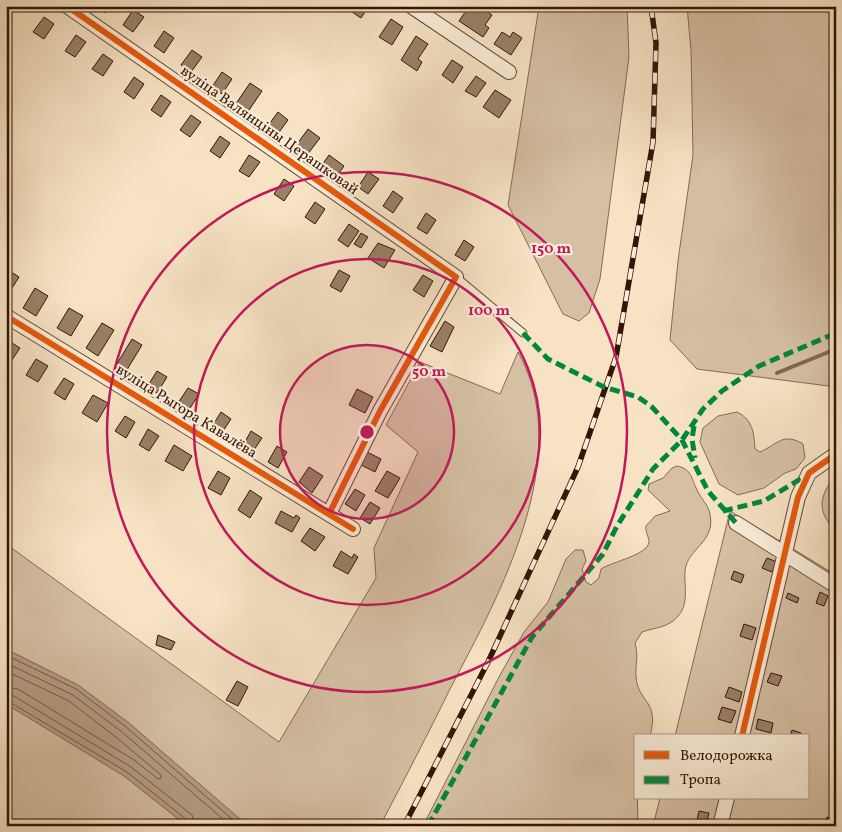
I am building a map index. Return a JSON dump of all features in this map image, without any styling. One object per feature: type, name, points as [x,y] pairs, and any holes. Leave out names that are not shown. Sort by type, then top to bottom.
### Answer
[{"type":"street","name":"вуліца Валянціны Церашковай","points":[[67,6],[456,277]]},
{"type":"street","points":[[411,6],[509,72]]},
{"type":"street","points":[[329,514],[380,411],[456,277]]},
{"type":"street","name":"вуліца Рыгора Кавалёва","points":[[6,316],[353,529]]},
{"type":"street","points":[[742,734],[798,497],[809,473],[836,454]]},
{"type":"street","points":[[736,523],[836,586]]},
{"type":"street","points":[[720,826],[726,800]]},
{"type":"lane","points":[[456,277],[523,333]]},
{"type":"shaded area","points":[[539,6],[627,6],[629,57],[600,279],[589,313],[579,321],[563,314],[508,205]]},
{"type":"shaded area","points":[[687,6],[836,6],[836,387],[697,369],[670,340],[678,261],[693,155],[691,50]]},
{"type":"shaded area","points":[[518,352],[534,392],[539,435],[535,479],[525,524],[509,568],[490,610],[380,826],[6,826],[6,544],[279,742],[376,578],[374,548],[418,452],[386,425],[420,362],[500,394]]},
{"type":"shaded area","points":[[737,412],[752,427],[755,449],[760,452],[781,440],[790,439],[803,444],[805,458],[796,469],[785,473],[764,488],[738,495],[719,484],[700,442],[703,428],[718,416]]},
{"type":"shaded area","points":[[677,466],[686,469],[709,510],[711,524],[705,539],[687,563],[685,571],[685,599],[679,615],[671,622],[642,632],[635,643],[638,686],[648,703],[652,715],[650,734],[634,734],[634,800],[637,800],[638,826],[423,826],[524,632],[548,602],[566,559],[575,550],[583,550],[586,561],[582,569],[586,582],[591,585],[599,578],[601,569],[636,554],[647,547],[649,542],[646,526],[655,516],[670,511],[648,490],[649,484],[663,478],[672,468]]},
{"type":"shaded area","points":[[836,475],[836,530],[825,516],[822,503],[826,489]]},
{"type":"shaded area","points":[[730,511],[836,575],[836,826],[653,826],[660,800],[810,800],[810,734],[675,734]]},
{"type":"water","points":[[6,649],[78,685],[129,723],[248,826],[187,826],[124,776],[6,704]]},
{"type":"building","points":[[96,6],[109,6],[105,13]]},
{"type":"building","points":[[347,6],[369,6],[361,18],[346,8]]},
{"type":"building","points":[[479,6],[492,15],[485,25],[489,28],[483,37],[459,21],[468,8],[474,13]]},
{"type":"building","points":[[133,10],[144,17],[133,32],[123,25]]},
{"type":"building","points":[[44,17],[54,24],[44,39],[33,32]]},
{"type":"building","points":[[391,19],[403,27],[392,45],[379,37]]},
{"type":"building","points":[[164,31],[174,38],[164,53],[154,46]]},
{"type":"building","points":[[502,32],[510,37],[513,32],[522,38],[511,55],[494,44]]},
{"type":"building","points":[[76,35],[86,42],[75,57],[65,51]]},
{"type":"building","points":[[416,36],[428,44],[418,59],[422,62],[417,71],[401,60]]},
{"type":"building","points":[[192,50],[202,57],[191,72],[181,65]]},
{"type":"building","points":[[103,54],[113,61],[103,76],[92,69]]},
{"type":"building","points":[[452,60],[463,67],[453,83],[442,75]]},
{"type":"building","points":[[222,72],[232,79],[222,94],[212,87]]},
{"type":"building","points":[[476,76],[486,83],[476,97],[465,91]]},
{"type":"building","points":[[134,77],[144,84],[134,99],[124,92]]},
{"type":"building","points":[[250,83],[262,91],[247,113],[235,105]]},
{"type":"building","points":[[495,90],[511,100],[499,118],[483,107]]},
{"type":"building","points":[[161,95],[171,102],[161,117],[151,110]]},
{"type":"building","points":[[278,112],[288,120],[277,135],[267,127]]},
{"type":"building","points":[[191,115],[201,122],[190,137],[180,130]]},
{"type":"building","points":[[308,129],[320,138],[307,155],[295,147]]},
{"type":"building","points":[[220,136],[230,143],[220,158],[210,151]]},
{"type":"building","points":[[249,155],[260,162],[249,177],[239,171]]},
{"type":"building","points":[[329,155],[344,166],[337,176],[322,165]]},
{"type":"building","points":[[368,172],[379,179],[368,194],[358,187]]},
{"type":"building","points":[[284,179],[294,186],[284,201],[274,194]]},
{"type":"building","points":[[393,191],[403,198],[393,213],[383,206]]},
{"type":"building","points":[[315,202],[325,209],[315,224],[305,217]]},
{"type":"building","points":[[426,213],[436,220],[427,234],[417,228]]},
{"type":"building","points":[[349,224],[359,231],[348,247],[338,240]]},
{"type":"building","points":[[361,233],[368,237],[361,248],[354,244]]},
{"type":"building","points":[[464,240],[474,247],[465,261],[455,255]]},
{"type":"building","points":[[378,243],[395,250],[384,268],[368,258]]},
{"type":"building","points":[[8,270],[19,277],[9,293],[6,292]]},
{"type":"building","points":[[339,270],[350,276],[341,292],[330,286]]},
{"type":"building","points":[[423,275],[433,281],[424,297],[413,290]]},
{"type":"building","points":[[35,288],[48,296],[36,316],[23,308]]},
{"type":"building","points":[[69,308],[83,316],[71,336],[57,328]]},
{"type":"building","points":[[445,321],[454,327],[442,352],[430,346]]},
{"type":"building","points":[[102,323],[114,330],[98,356],[86,348]]},
{"type":"building","points":[[132,339],[142,345],[125,373],[115,367]]},
{"type":"building","points":[[9,341],[20,348],[10,363],[6,361],[6,346]]},
{"type":"building","points":[[36,359],[48,366],[38,382],[26,375]]},
{"type":"building","points":[[157,371],[167,377],[157,393],[147,387]]},
{"type":"building","points":[[64,378],[74,384],[65,400],[54,393]]},
{"type":"building","points":[[188,388],[199,394],[187,413],[176,406]]},
{"type":"building","points":[[357,389],[373,397],[365,413],[349,405]]},
{"type":"building","points":[[93,395],[108,403],[97,422],[82,413]]},
{"type":"building","points":[[221,412],[231,419],[221,434],[211,428]]},
{"type":"building","points":[[125,416],[135,422],[126,438],[115,431]]},
{"type":"building","points":[[148,429],[159,436],[149,451],[139,445]]},
{"type":"building","points":[[251,431],[262,438],[252,453],[242,447]]},
{"type":"building","points":[[174,445],[192,456],[183,471],[165,461]]},
{"type":"building","points":[[277,446],[287,452],[278,468],[268,462]]},
{"type":"building","points":[[367,452],[381,459],[375,472],[361,465]]},
{"type":"building","points":[[309,467],[323,476],[312,493],[299,482]]},
{"type":"building","points":[[218,471],[230,478],[221,495],[208,488]]},
{"type":"building","points":[[387,471],[400,478],[388,498],[375,491]]},
{"type":"building","points":[[355,489],[365,495],[356,511],[345,504]]},
{"type":"building","points":[[250,490],[262,498],[250,518],[238,510]]},
{"type":"building","points":[[370,502],[380,508],[370,524],[360,518]]},
{"type":"building","points":[[281,511],[294,518],[296,515],[300,518],[292,532],[275,523]]},
{"type":"building","points":[[310,528],[325,537],[315,551],[301,541]]},
{"type":"building","points":[[341,551],[352,558],[354,554],[358,557],[348,574],[333,566]]},
{"type":"building","points":[[767,558],[777,562],[772,572],[762,568]]},
{"type":"building","points":[[734,571],[744,575],[741,583],[731,579]]},
{"type":"building","points":[[820,592],[828,596],[824,606],[816,603]]},
{"type":"building","points":[[788,593],[799,598],[797,603],[786,598]]},
{"type":"building","points":[[744,624],[756,628],[752,640],[740,636]]},
{"type":"building","points":[[158,635],[175,642],[171,650],[156,645]]},
{"type":"building","points":[[771,673],[782,676],[778,686],[767,682]]},
{"type":"building","points":[[237,681],[248,687],[238,706],[226,700]]},
{"type":"building","points":[[729,687],[742,692],[739,702],[725,697]]},
{"type":"building","points":[[722,707],[736,711],[731,723],[718,719]]},
{"type":"building","points":[[758,719],[773,723],[771,733],[756,729]]},
{"type":"building","points":[[792,730],[801,733],[801,734],[791,734]]},
{"type":"building","points":[[836,792],[836,813],[830,811]]},
{"type":"building","points":[[699,811],[709,813],[706,826],[696,824]]},
{"type":"building","points":[[827,817],[833,819],[831,826],[825,824]]},
{"type":"waterway","points":[[777,373],[836,349]]},
{"type":"railway","points":[[404,826],[488,662],[578,467],[616,357],[653,142],[656,43],[651,6]]},
{"type":"marked path","points":[[523,333],[548,359],[604,387],[638,397],[652,407],[682,440],[708,491],[736,523]]},
{"type":"marked path","points":[[428,826],[532,637],[603,554],[617,526],[653,469],[682,440],[703,409],[722,391],[759,366],[836,333]]},
{"type":"marked path","points":[[694,426],[692,439],[695,458]]},
{"type":"marked path","points":[[723,511],[764,501],[807,475]]},
{"type":"cycle path","points":[[67,6],[456,277],[380,411],[329,514]]},
{"type":"cycle path","points":[[6,316],[353,529]]},
{"type":"cycle path","points":[[742,734],[798,497],[809,473],[836,454]]}]
